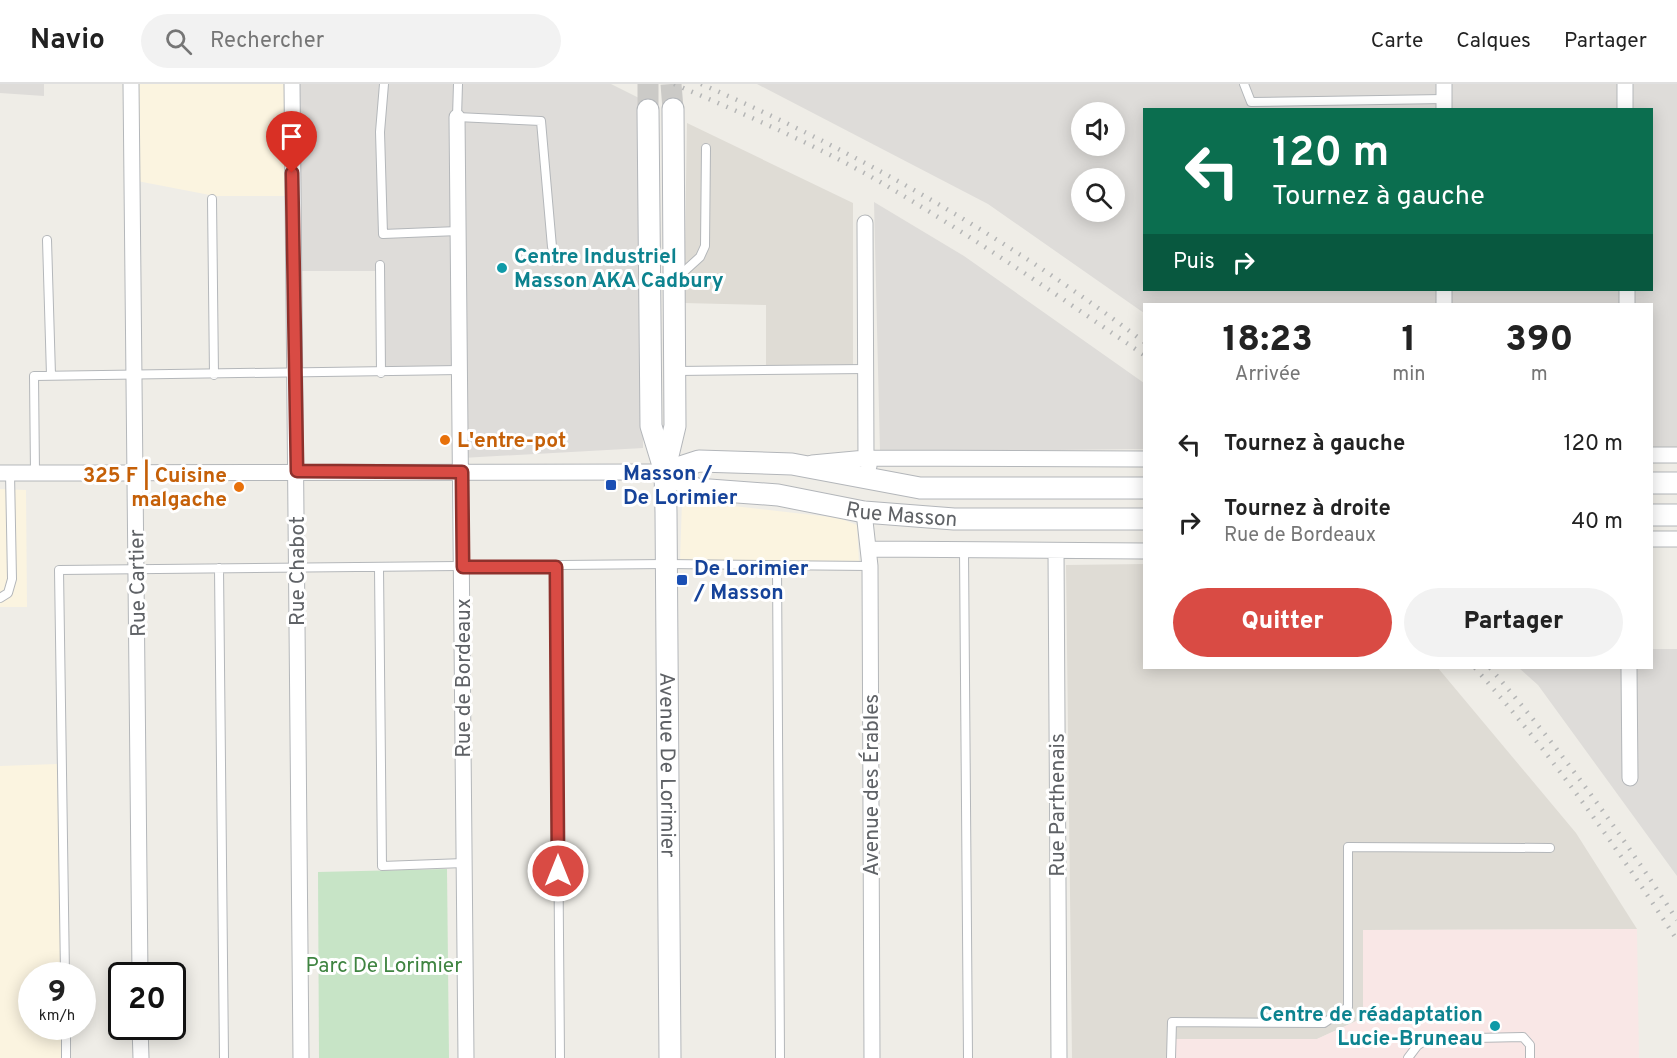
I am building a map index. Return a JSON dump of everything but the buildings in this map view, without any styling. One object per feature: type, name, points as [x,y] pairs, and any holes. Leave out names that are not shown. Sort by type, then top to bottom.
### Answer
[{"type":"main road","name":"Avenue De Lorimier","points":[[670,1058],[665,472],[675,426],[673,109]]},
{"type":"main road","name":"Avenue De Lorimier","points":[[648,110],[651,426],[665,472]]},
{"type":"main road","name":"Rue Masson","points":[[665,472],[699,460],[792,464],[920,488],[1143,489]]},
{"type":"main road","name":"Rue Masson","points":[[665,472],[696,489],[778,495],[864,512],[954,519],[1143,519]]},
{"type":"main road","points":[[1653,483],[1677,483]]},
{"type":"main road","points":[[1653,515],[1677,515]]},
{"type":"street","name":"Rue Cartier","points":[[131,84],[140,962]]},
{"type":"street","name":"Rue Chabot","points":[[292,84],[301,1058]]},
{"type":"street","points":[[1625,84],[1625,108]]},
{"type":"street","name":"Rue de Bordeaux","points":[[457,117],[466,1058]]},
{"type":"street","points":[[865,223],[866,458],[874,480]]},
{"type":"street","points":[[1653,455],[1677,455]]},
{"type":"street","name":"Rue Masson","points":[[792,464],[866,458],[1143,459]]},
{"type":"street","name":"Rue Masson","points":[[5,473],[134,471],[665,472]]},
{"type":"street","name":"Avenue des Érables","points":[[864,512],[870,549],[872,1058]]},
{"type":"street","points":[[1653,539],[1677,539]]},
{"type":"street","name":"Rue Masson","points":[[870,549],[1143,550]]},
{"type":"street","name":"Rue Parthenais","points":[[1056,551],[1059,1058]]},
{"type":"street","points":[[1629,669],[1630,778]]},
{"type":"street","points":[[140,1040],[141,1058]]},
{"type":"lane","points":[[384,84],[380,132],[383,234],[458,231]]},
{"type":"lane","points":[[458,84],[457,117],[541,121],[552,247]]},
{"type":"lane","points":[[1244,84],[1251,102],[1444,97]]},
{"type":"lane","points":[[675,280],[700,257],[705,246],[706,148]]},
{"type":"lane","points":[[213,199],[214,375]]},
{"type":"lane","points":[[47,240],[51,375]]},
{"type":"lane","points":[[380,265],[381,373]]},
{"type":"lane","points":[[676,371],[866,369]]},
{"type":"lane","points":[[35,473],[34,376],[381,373],[460,370]]},
{"type":"lane","points":[[0,598],[8,593],[12,579],[5,473]]},
{"type":"lane","points":[[964,551],[968,1058]]},
{"type":"lane","points":[[65,962],[59,570],[137,567],[297,569],[666,564],[870,566]]},
{"type":"lane","points":[[777,566],[780,1058]]},
{"type":"lane","points":[[556,567],[560,1058]]},
{"type":"lane","points":[[219,568],[224,1058]]},
{"type":"lane","points":[[379,568],[382,866],[464,863]]},
{"type":"lane","points":[[1171,1058],[1172,1022],[1324,1023],[1348,1006],[1348,847],[1550,848]]},
{"type":"lane","points":[[1408,1058],[1417,1046],[1427,1039],[1523,1037],[1530,1045],[1530,1058]]},
{"type":"lane","points":[[66,1040],[66,1058]]},
{"type":"shaded area","points":[[0,84],[44,84],[44,96],[0,93]]},
{"type":"shaded area","points":[[133,84],[295,84],[297,196],[215,196],[132,180]]},
{"type":"shaded area","points":[[295,84],[611,84],[641,99],[643,448],[462,458],[460,371],[381,373],[380,271],[299,271]]},
{"type":"shaded area","points":[[757,84],[1677,84],[1677,450],[1653,450],[1653,303],[1143,303],[1143,312],[988,204]]},
{"type":"shaded area","points":[[687,123],[853,203],[853,372],[766,371],[766,305],[684,303]]},
{"type":"shaded area","points":[[874,202],[964,256],[1143,382],[1143,449],[880,452]]},
{"type":"shaded area","points":[[0,489],[26,490],[27,607],[0,607]]},
{"type":"shaded area","points":[[682,500],[839,518],[857,525],[859,562],[680,562]]},
{"type":"shaded area","points":[[1143,564],[1143,669],[1439,669],[1576,833],[1637,929],[1364,930],[1363,1018],[1317,1039],[1176,1039],[1176,1058],[1072,1058],[1066,565]]},
{"type":"shaded area","points":[[1653,649],[1677,649],[1677,876],[1538,685],[1520,669],[1653,669]]},
{"type":"shaded area","points":[[57,764],[61,962],[18,962],[18,1040],[62,1040],[63,1058],[0,1058],[0,766]]},
{"type":"shaded area","points":[[1637,929],[1639,1058],[1176,1058],[1176,1039],[1317,1039],[1363,1018],[1363,930]]},
{"type":"green space","name":"Parc De Lorimier","points":[[447,869],[449,1058],[319,1058],[318,872]]},
{"type":"tunnel","points":[[648,84],[648,110]]},
{"type":"tunnel","points":[[671,84],[673,109]]},
{"type":"railway","points":[[674,84],[809,144],[861,171],[985,247],[1143,354]]},
{"type":"railway","points":[[701,84],[817,138],[930,200],[1039,267],[1143,341]]},
{"type":"railway","points":[[1476,669],[1556,766],[1630,869],[1677,940]]},
{"type":"railway","points":[[1491,669],[1588,791],[1677,920]]},
{"type":"place","name":"Centre Industriel Masson AKA Cadbury","points":[[502,268]]},
{"type":"place","name":"L'entre-pot","points":[[445,440]]},
{"type":"place","name":"Masson / De Lorimier","points":[[611,485]]},
{"type":"place","name":"325 F | Cuisine malgache","points":[[239,487]]},
{"type":"place","name":"De Lorimier / Masson","points":[[682,580]]},
{"type":"place","name":"Centre de réadaptation Lucie-Bruneau","points":[[1495,1026]]},
{"type":"route","points":[[292,173],[297,471],[462,472],[463,567],[556,567],[558,871]]}]
